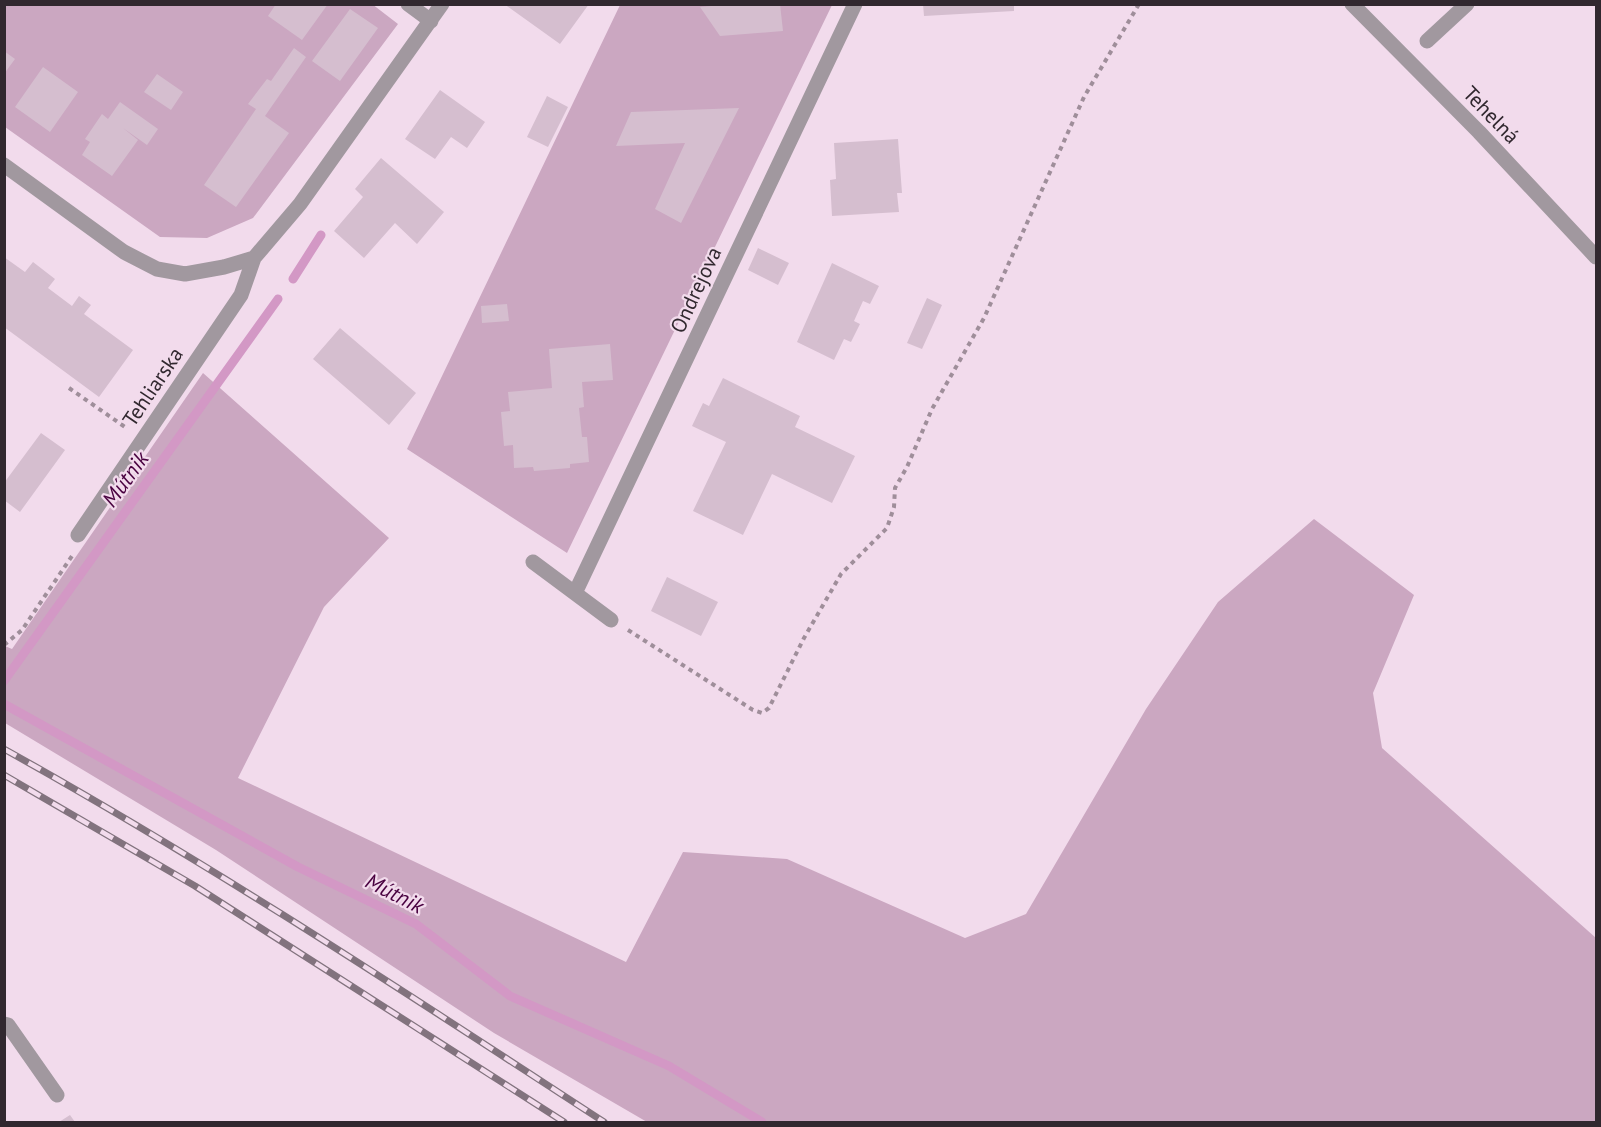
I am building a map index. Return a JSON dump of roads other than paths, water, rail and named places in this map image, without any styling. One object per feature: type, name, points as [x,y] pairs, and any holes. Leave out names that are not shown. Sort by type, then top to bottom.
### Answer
[{"type":"street","points":[[408,4],[431,21]]},
{"type":"street","name":"Tehliarska","points":[[78,535],[241,295],[254,258],[300,204],[442,4]]},
{"type":"street","name":"Ondrejova","points":[[575,593],[855,4]]},
{"type":"street","name":"Tehelná","points":[[1352,4],[1479,132],[1596,257]]},
{"type":"street","points":[[1427,41],[1467,4]]},
{"type":"street","points":[[4,165],[124,252],[157,269],[185,273],[224,267],[254,258]]},
{"type":"street","points":[[533,562],[611,620]]},
{"type":"street","points":[[4,1024],[8,1025],[57,1095]]},
{"type":"waterway","name":"Mútnik","points":[[293,279],[321,235]]},
{"type":"waterway","name":"Mútnik","points":[[4,681],[278,299]]},
{"type":"waterway","name":"Mútnik","points":[[4,704],[298,867],[416,924],[510,996],[669,1066],[762,1122]]},
{"type":"railway","points":[[4,749],[233,884],[604,1122]]},
{"type":"railway","points":[[4,775],[195,886],[564,1122]]}]
